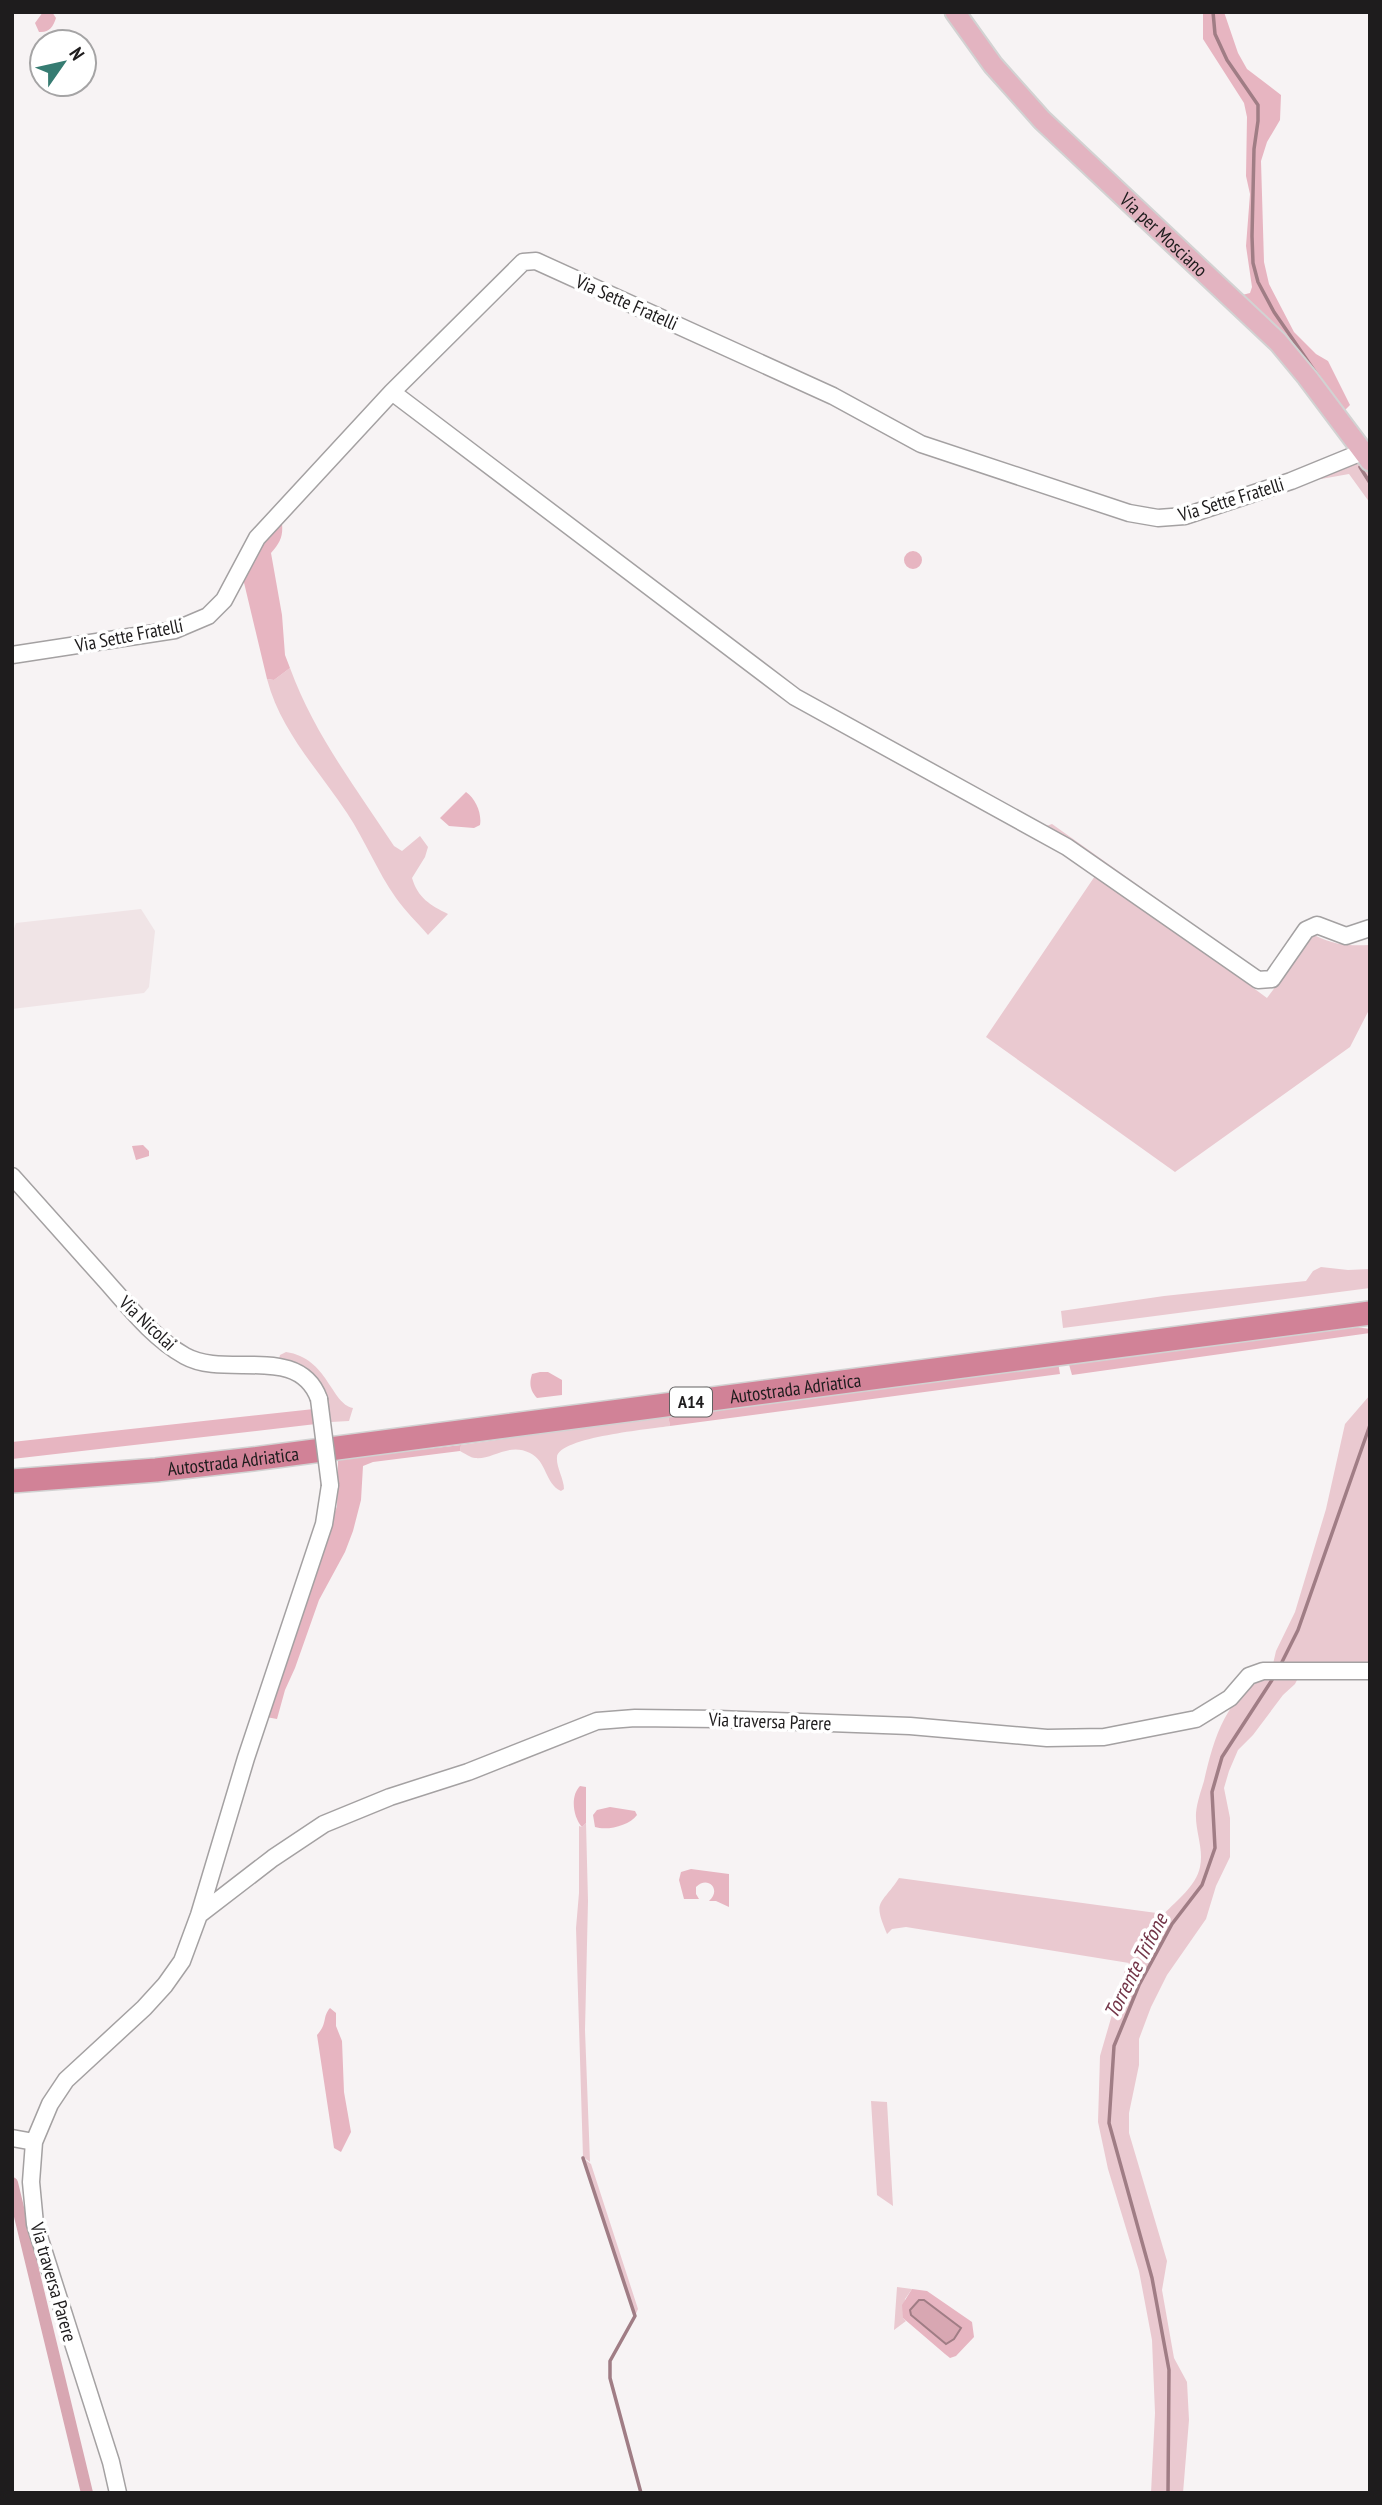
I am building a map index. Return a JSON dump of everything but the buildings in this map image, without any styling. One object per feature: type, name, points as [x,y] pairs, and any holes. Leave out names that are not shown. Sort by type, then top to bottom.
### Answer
[{"type":"highway","name":"Autostrada Adriatica","points":[[12,1467],[243,1445],[1370,1298]]},
{"type":"highway","name":"Autostrada Adriatica","points":[[12,1482],[253,1459],[1370,1313]]},
{"type":"main road","name":"Via per Mosciano","points":[[955,12],[993,65],[1042,120],[1278,342],[1366,456]]},
{"type":"street","name":"Via Sette Fratelli","points":[[12,655],[175,630],[208,616],[224,600],[257,538],[392,392],[523,261],[536,261],[834,396],[921,444],[1129,513],[1158,518],[1185,516],[1366,456]]},
{"type":"street","points":[[392,392],[795,697],[1067,847],[1258,980],[1272,979],[1306,929],[1317,925],[1346,936],[1370,929]]},
{"type":"street","name":"Via Nicolai","points":[[12,1176],[163,1341],[185,1356],[202,1363],[290,1369],[308,1380],[319,1399]]},
{"type":"street","name":"Via traversa Parere","points":[[118,2493],[111,2462],[35,2224],[31,2182],[34,2142],[50,2104],[66,2080],[165,1985],[182,1961],[329,1505],[330,1485],[319,1399]]},
{"type":"street","name":"Via traversa Parere","points":[[199,1914],[272,1858],[324,1824],[360,1808],[468,1772],[597,1721],[635,1718],[869,1724],[1075,1739],[1104,1737],[1196,1719],[1230,1698],[1249,1676],[1263,1671],[1370,1671]]},
{"type":"street","points":[[12,2138],[34,2142]]},
{"type":"shaded area","points":[[43,12],[52,12],[56,18],[51,28],[37,28],[35,23]]},
{"type":"shaded area","points":[[1203,12],[1224,12],[1238,53],[1247,69],[1281,95],[1280,120],[1267,142],[1261,161],[1264,262],[1269,284],[1294,332],[1316,354],[1328,361],[1350,405],[1345,410],[1340,410],[1238,296],[1250,293],[1252,287],[1246,246],[1250,194],[1246,176],[1247,117],[1244,103],[1203,39]]},
{"type":"shaded area","points":[[1356,461],[1370,471],[1370,503],[1349,474],[1321,479],[1318,473]]},
{"type":"shaded area","points":[[281,517],[281,536],[271,553],[282,615],[285,655],[290,668],[274,680],[267,679],[241,570]]},
{"type":"shaded area","points":[[913,551],[919,554],[922,560],[919,566],[913,569],[907,566],[904,560],[907,554]]},
{"type":"shaded area","points":[[290,668],[323,738],[394,846],[402,851],[420,836],[428,847],[412,878],[426,900],[448,914],[428,935],[396,898],[353,823],[281,716],[267,679],[274,680]]},
{"type":"shaded area","points":[[466,792],[477,807],[480,825],[474,828],[449,826],[440,818]]},
{"type":"shaded area","points":[[1052,824],[1228,949],[1225,954],[1041,828]]},
{"type":"shaded area","points":[[1097,873],[1267,998],[1314,935],[1341,944],[1370,945],[1370,1008],[1350,1047],[1175,1172],[986,1037]]},
{"type":"shaded area","points":[[141,909],[155,931],[149,987],[144,993],[12,1009],[12,934],[16,923]]},
{"type":"shaded area","points":[[143,1145],[149,1151],[149,1156],[136,1160],[132,1146]]},
{"type":"shaded area","points":[[1321,1267],[1370,1269],[1370,1288],[1063,1328],[1061,1311],[1164,1296],[1306,1281],[1313,1271]]},
{"type":"shaded area","points":[[1349,1326],[1370,1329],[1370,1333],[1072,1375],[1068,1361]]},
{"type":"shaded area","points":[[286,1352],[300,1356],[320,1371],[339,1398],[353,1408],[349,1421],[331,1422],[327,1403],[278,1363],[280,1355]]},
{"type":"shaded area","points":[[1058,1362],[1060,1374],[670,1426],[668,1415]]},
{"type":"shaded area","points":[[548,1372],[562,1380],[562,1395],[537,1398],[531,1381],[532,1374]]},
{"type":"shaded area","points":[[1370,1395],[1370,1669],[1273,1664],[1276,1651],[1295,1612],[1326,1509],[1345,1424]]},
{"type":"shaded area","points":[[314,1409],[316,1424],[12,1459],[12,1442]]},
{"type":"shaded area","points":[[668,1415],[670,1426],[589,1439],[562,1450],[557,1457],[564,1485],[561,1491],[552,1483],[540,1461],[530,1453],[515,1449],[475,1458],[460,1451],[461,1445]]},
{"type":"shaded area","points":[[461,1445],[460,1451],[373,1462],[363,1466],[361,1500],[345,1552],[319,1600],[285,1690],[277,1719],[266,1717],[337,1506],[338,1459]]},
{"type":"shaded area","points":[[1270,1676],[1299,1676],[1238,1750],[1224,1788],[1230,1818],[1230,1857],[1216,1886],[1206,1919],[1167,1975],[1139,2039],[1139,2065],[1129,2113],[1129,2133],[1167,2261],[1162,2290],[1174,2358],[1187,2382],[1189,2420],[1183,2493],[1151,2493],[1155,2413],[1152,2340],[1139,2271],[1108,2169],[1098,2122],[1100,2056],[1129,1963],[906,1927],[892,1929],[887,1934],[879,1908],[899,1878],[1164,1914],[1190,1887],[1198,1874],[1201,1854],[1197,1809],[1212,1749],[1224,1719],[1243,1694]]},
{"type":"shaded area","points":[[580,1786],[586,1787],[586,1823],[582,1827],[576,1818],[574,1807],[575,1795]]},
{"type":"shaded area","points":[[610,1807],[635,1811],[637,1815],[618,1827],[595,1827],[593,1815],[597,1810]]},
{"type":"shaded area","points":[[586,1823],[588,1901],[585,2030],[590,2162],[583,2157],[576,1928],[579,1826],[582,1827]]},
{"type":"shaded area","points":[[691,1869],[729,1874],[729,1907],[709,1901],[713,1897],[714,1889],[709,1883],[696,1887],[699,1899],[684,1899],[679,1880],[681,1872]]},
{"type":"shaded area","points":[[330,2008],[336,2013],[336,2026],[342,2041],[344,2092],[351,2132],[341,2152],[334,2148],[317,2035]]},
{"type":"shaded area","points":[[871,2101],[887,2102],[893,2206],[877,2195]]},
{"type":"shaded area","points":[[583,2158],[591,2164],[638,2309],[635,2316]]},
{"type":"shaded area","points":[[897,2287],[912,2289],[905,2299],[903,2318],[906,2321],[894,2330]]},
{"type":"shaded area","points":[[912,2289],[927,2291],[972,2322],[974,2337],[956,2356],[950,2358],[903,2318],[902,2305]]},
{"type":"shaded area","points":[[919,2300],[924,2300],[961,2328],[954,2339],[946,2344],[911,2315],[910,2310]]},
{"type":"waterway","points":[[1213,12],[1215,34],[1227,60],[1258,105],[1252,236],[1253,263],[1258,282],[1274,312],[1327,389]]},
{"type":"waterway","name":"Torrente Trifone","points":[[1360,467],[1370,483]]},
{"type":"waterway","name":"Torrente Trifone","points":[[1282,1662],[1298,1630],[1370,1425]]},
{"type":"waterway","name":"Torrente Trifone","points":[[1168,2493],[1169,2370],[1152,2278],[1109,2123],[1114,2046],[1139,1985],[1172,1924],[1202,1885],[1215,1848],[1212,1792],[1222,1757],[1272,1680]]},
{"type":"waterway","points":[[583,2158],[635,2316],[610,2361],[610,2378],[641,2493]]},
{"type":"waterway","points":[[12,2183],[87,2493]]}]
